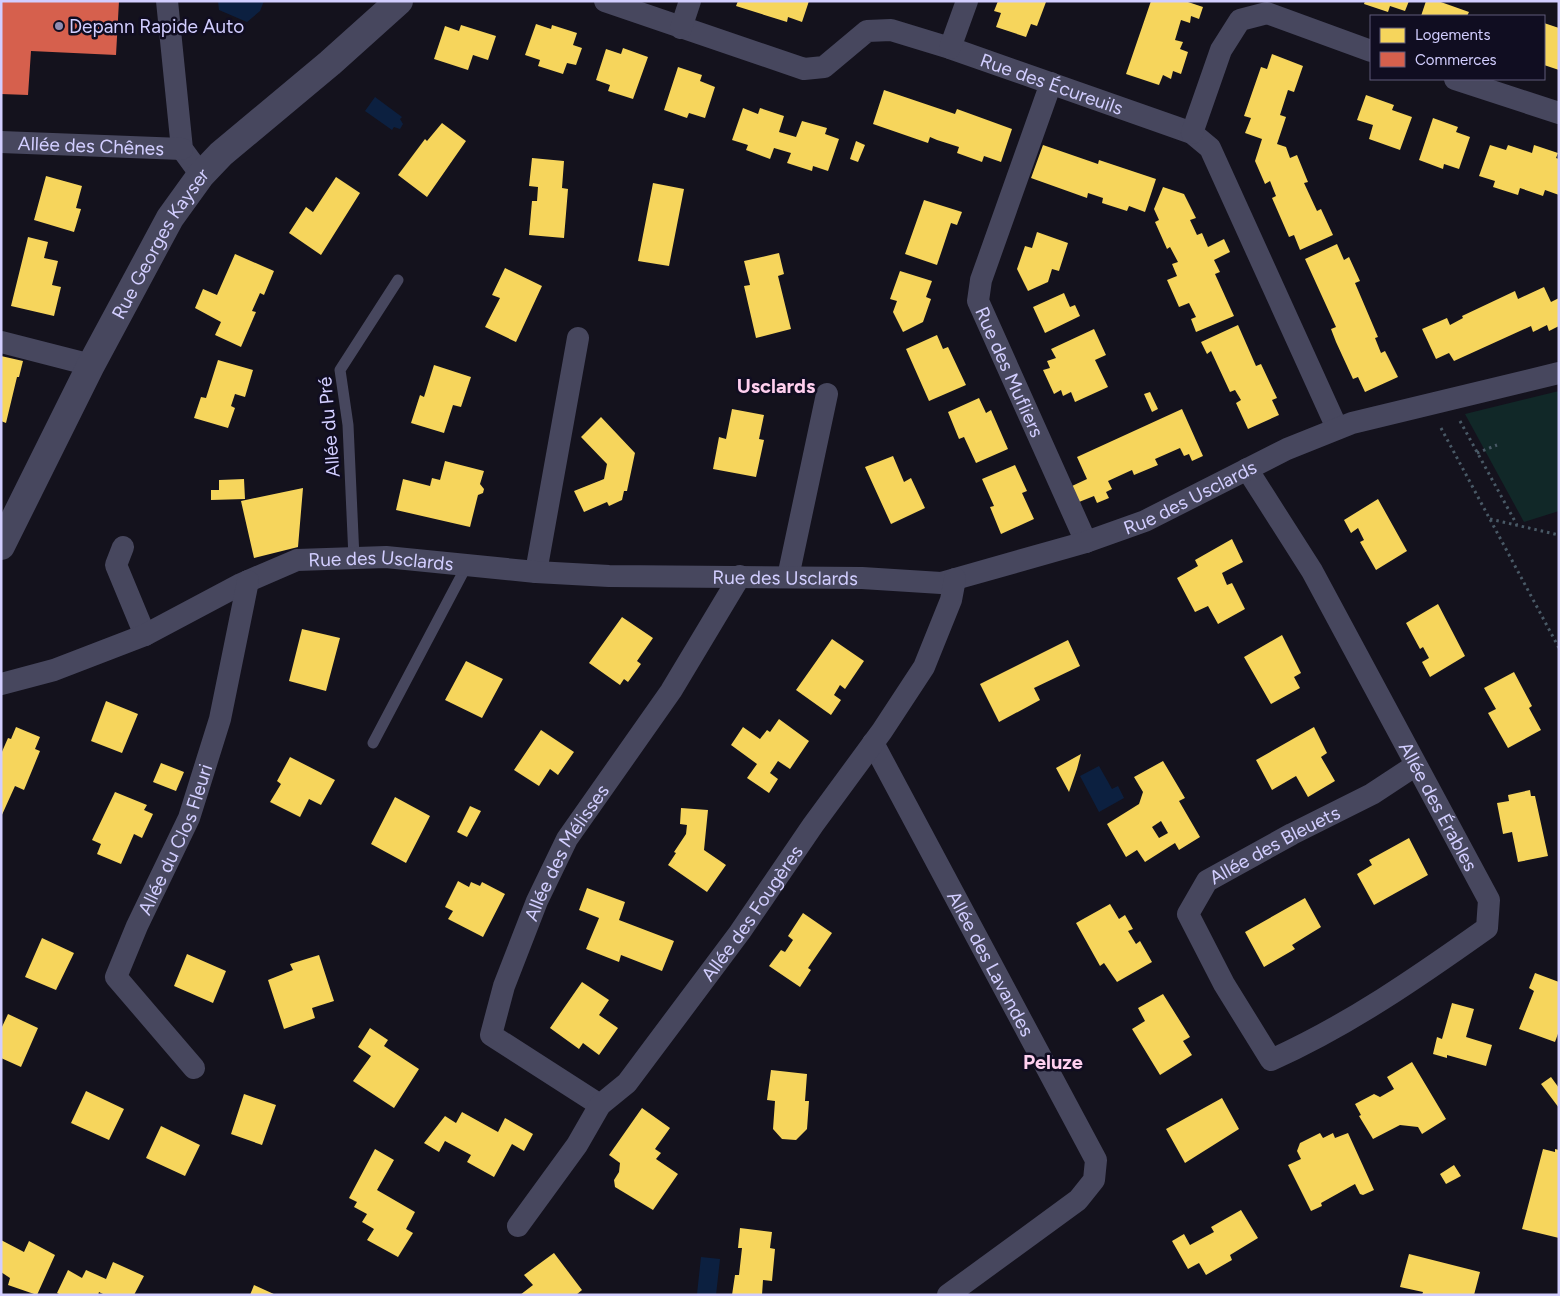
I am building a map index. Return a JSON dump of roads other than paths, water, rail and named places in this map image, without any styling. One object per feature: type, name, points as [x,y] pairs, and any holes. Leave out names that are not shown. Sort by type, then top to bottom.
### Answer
[{"type":"street","points":[[166,1],[182,149],[201,175]]},
{"type":"street","name":"Rue Georges Kayser","points":[[1,546],[91,365],[170,218],[201,175],[221,154],[330,63],[399,1]]},
{"type":"street","name":"Rue des Écureuils","points":[[605,1],[804,69],[824,67],[867,31],[891,30],[950,48],[1192,132],[1210,148],[1338,428]]},
{"type":"street","points":[[681,28],[690,1]]},
{"type":"street","points":[[950,48],[967,1]]},
{"type":"street","points":[[1192,132],[1221,50],[1240,20],[1266,13],[1370,51]]},
{"type":"street","points":[[1458,80],[1559,113]]},
{"type":"street","name":"Rue des Mufliers","points":[[1051,83],[981,280],[978,301],[1086,542]]},
{"type":"street","name":"Allée des Chênes","points":[[1,142],[182,149]]},
{"type":"street","points":[[536,572],[578,338]]},
{"type":"street","points":[[1,342],[91,365]]},
{"type":"street","name":"Rue des Usclards","points":[[1,684],[54,670],[145,635],[248,581],[297,560],[386,557],[536,572],[609,576],[862,578],[941,583],[1086,542],[1145,521],[1247,469],[1338,428],[1438,401],[1559,373]]},
{"type":"street","points":[[788,577],[828,394]]},
{"type":"street","name":"Allée des Érables","points":[[1247,469],[1312,571],[1489,900],[1487,928],[1381,1001],[1304,1045],[1272,1060]]},
{"type":"street","points":[[123,547],[116,565],[145,635]]},
{"type":"street","name":"Allée des Mélisses","points":[[600,1105],[491,1035],[493,1027],[504,986],[533,910],[567,839],[671,691],[740,576]]},
{"type":"street","name":"Allée des Fougères","points":[[518,1226],[577,1144],[600,1105],[628,1084],[740,932],[873,743],[924,667],[951,600],[955,579]]},
{"type":"street","name":"Allée du Clos Fleuri","points":[[194,1068],[116,977],[137,926],[189,818],[220,719],[248,581]]},
{"type":"street","name":"Allée des Lavandes","points":[[873,743],[1096,1160],[1094,1180],[1078,1200],[948,1295]]},
{"type":"street","name":"Allée des Bleuets","points":[[1272,1060],[1224,984],[1188,914],[1207,881],[1292,834],[1372,794],[1416,766]]},
{"type":"lane","name":"Allée du Pré","points":[[354,558],[348,425],[340,370],[398,280]]},
{"type":"lane","points":[[373,743],[467,565]]},
{"type":"water","points":[[218,1],[264,1],[260,11],[247,22],[219,10]]},
{"type":"water","points":[[375,97],[402,117],[400,119],[403,124],[400,129],[394,127],[392,130],[365,111]]},
{"type":"water","points":[[1099,766],[1112,789],[1118,786],[1124,798],[1099,812],[1080,776]]},
{"type":"water","points":[[701,1257],[720,1259],[716,1295],[697,1294]]},
{"type":"place","name":"Depann Rapide Auto","points":[[59,26]]},
{"type":"district","name":"Usclards","points":[[776,386]]},
{"type":"district","name":"Peluze","points":[[1053,1062]]}]
